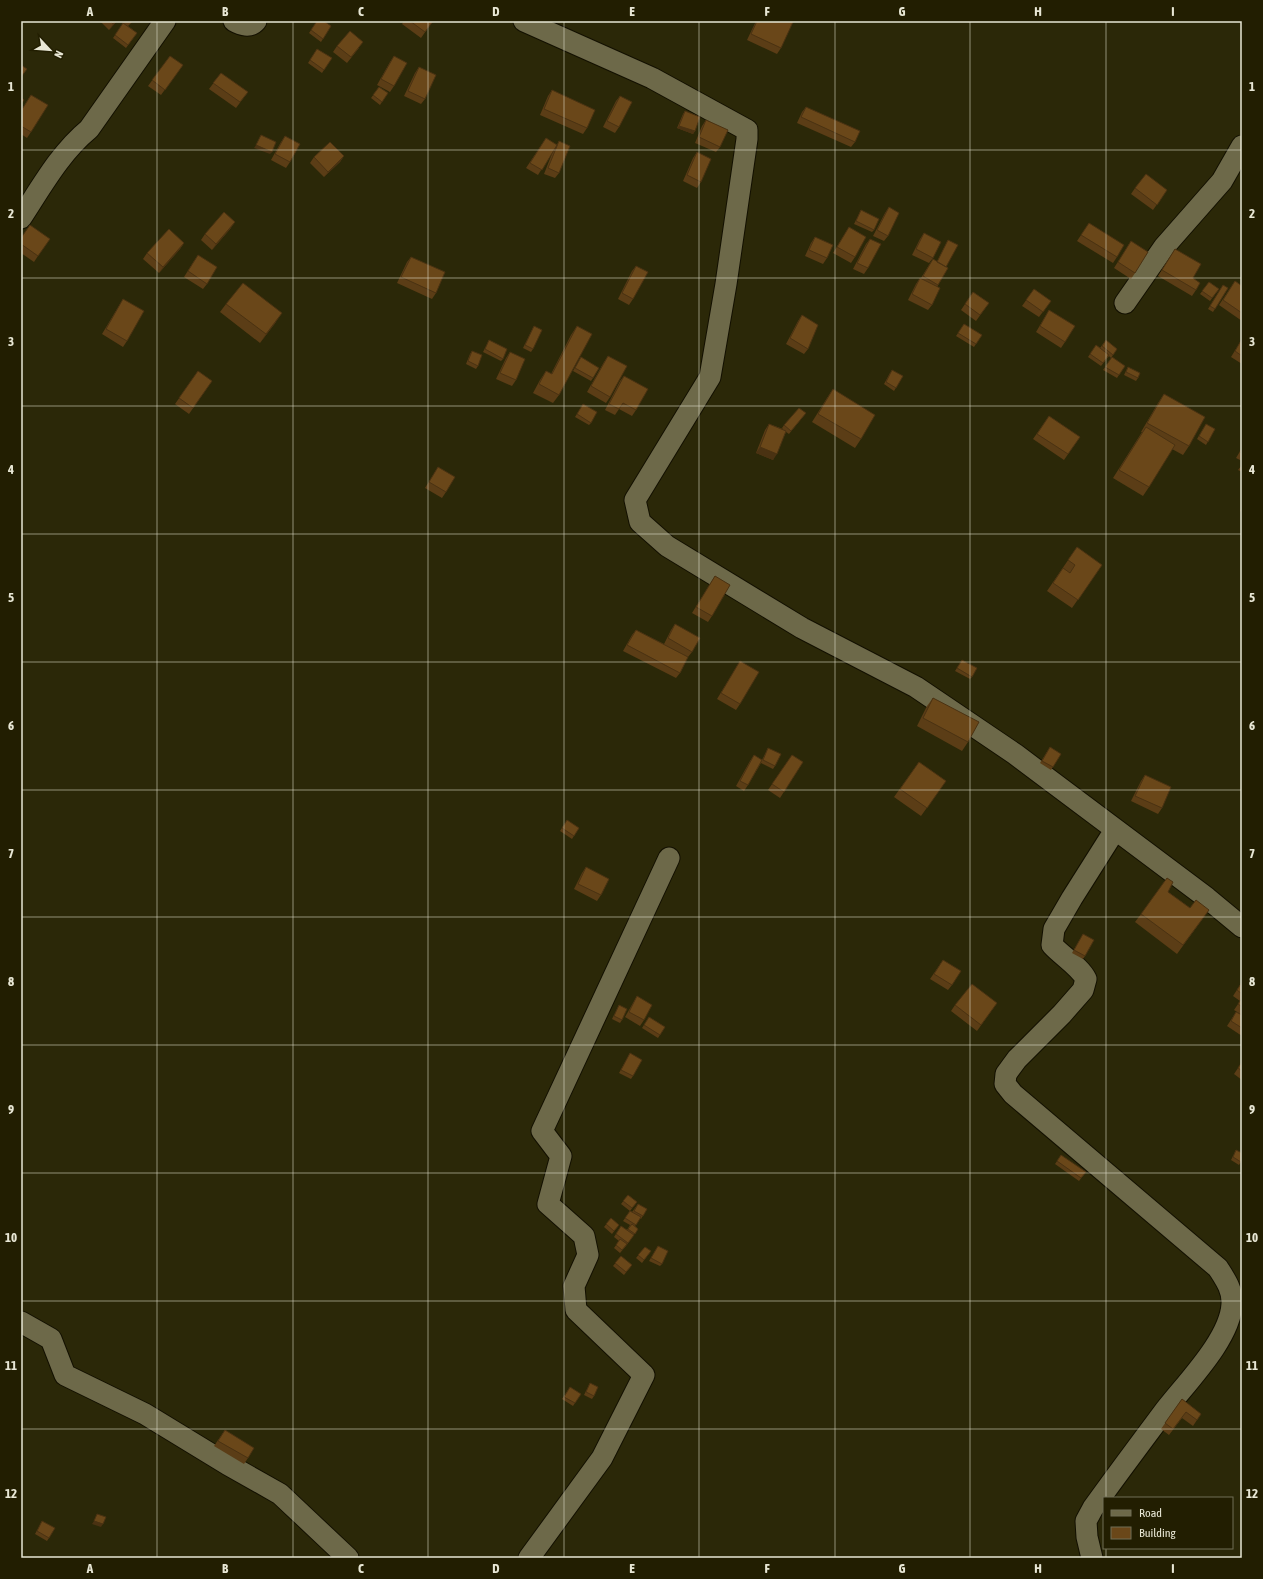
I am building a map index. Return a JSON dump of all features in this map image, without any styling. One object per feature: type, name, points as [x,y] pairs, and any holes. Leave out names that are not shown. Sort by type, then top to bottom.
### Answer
[{"type":"street","points":[[21,218],[60,157],[76,139],[89,129],[165,21]]},
{"type":"street","points":[[234,21],[246,26],[254,24],[256,21]]},
{"type":"street","points":[[524,21],[652,78],[747,130],[747,139],[731,246],[710,377],[635,500],[640,522],[666,546],[788,619],[916,687],[1015,754],[1207,898],[1242,927]]},
{"type":"street","points":[[1125,303],[1164,247],[1222,181],[1242,146]]},
{"type":"street","points":[[1092,1558],[1086,1521],[1093,1508],[1164,1412],[1214,1348],[1229,1321],[1232,1303],[1230,1287],[1218,1268],[1019,1099],[1005,1084],[1006,1074],[1017,1059],[1062,1014],[1083,990],[1086,979],[1084,974],[1061,955],[1052,945],[1052,937],[1054,929],[1072,898],[1116,830]]},
{"type":"street","points":[[529,1558],[602,1458],[644,1375],[576,1310],[574,1286],[588,1256],[584,1236],[548,1204],[561,1156],[542,1131],[669,858]]},
{"type":"street","points":[[21,1322],[51,1339],[65,1375],[145,1414],[227,1464],[280,1494],[348,1558]]},
{"type":"building","points":[[317,21],[324,21],[331,26],[323,39],[311,30]]},
{"type":"building","points":[[410,21],[433,21],[425,32]]},
{"type":"building","points":[[757,21],[793,22],[781,48],[751,34]]},
{"type":"building","points":[[123,23],[137,33],[128,45],[115,35]]},
{"type":"building","points":[[350,31],[363,42],[351,57],[337,46]]},
{"type":"building","points":[[317,49],[332,58],[324,70],[310,60]]},
{"type":"building","points":[[170,56],[183,65],[165,90],[152,80]]},
{"type":"building","points":[[394,56],[407,63],[394,86],[381,79]]},
{"type":"building","points":[[21,65],[27,69],[21,77]]},
{"type":"building","points":[[419,67],[436,75],[425,99],[408,91]]},
{"type":"building","points":[[221,73],[248,92],[240,102],[213,83]]},
{"type":"building","points":[[379,87],[388,93],[382,102],[373,95]]},
{"type":"building","points":[[552,90],[595,110],[587,128],[544,109]]},
{"type":"building","points":[[31,95],[48,105],[31,132],[21,126],[21,111]]},
{"type":"building","points":[[620,96],[632,102],[619,127],[607,121]]},
{"type":"building","points":[[806,107],[860,131],[855,142],[801,117]]},
{"type":"building","points":[[685,111],[700,117],[695,131],[679,126]]},
{"type":"building","points":[[706,120],[728,130],[720,147],[699,137]]},
{"type":"building","points":[[261,135],[276,142],[272,152],[256,145]]},
{"type":"building","points":[[285,136],[300,144],[290,162],[275,154]]},
{"type":"building","points":[[546,138],[557,145],[542,170],[530,163]]},
{"type":"building","points":[[559,141],[570,146],[559,173],[548,168]]},
{"type":"building","points":[[330,142],[344,156],[328,172],[314,157]]},
{"type":"building","points":[[697,152],[711,159],[701,182],[687,175]]},
{"type":"building","points":[[1146,174],[1167,190],[1157,205],[1135,188]]},
{"type":"building","points":[[889,207],[899,213],[888,236],[877,230]]},
{"type":"building","points":[[861,210],[879,219],[874,230],[856,221]]},
{"type":"building","points":[[224,212],[235,222],[216,244],[205,234]]},
{"type":"building","points":[[1089,223],[1124,245],[1117,257],[1081,235]]},
{"type":"building","points":[[30,225],[50,239],[38,256],[21,244],[21,238]]},
{"type":"building","points":[[849,227],[866,237],[855,257],[837,247]]},
{"type":"building","points":[[169,229],[184,243],[163,267],[147,253]]},
{"type":"building","points":[[924,233],[941,242],[933,258],[916,249]]},
{"type":"building","points":[[815,237],[833,245],[827,258],[809,250]]},
{"type":"building","points":[[870,239],[881,244],[868,268],[857,263]]},
{"type":"building","points":[[948,240],[958,245],[946,267],[937,262]]},
{"type":"building","points":[[1131,241],[1148,252],[1135,273],[1118,262]]},
{"type":"building","points":[[1175,249],[1201,264],[1193,278],[1200,283],[1196,290],[1162,270]]},
{"type":"building","points":[[198,255],[217,267],[207,284],[188,271]]},
{"type":"building","points":[[411,257],[445,272],[436,293],[401,277]]},
{"type":"building","points":[[933,259],[948,268],[938,285],[923,276]]},
{"type":"building","points":[[636,266],[648,272],[633,299],[622,293]]},
{"type":"building","points":[[920,278],[940,288],[932,305],[912,294]]},
{"type":"building","points":[[1235,281],[1242,286],[1242,313],[1223,300]]},
{"type":"building","points":[[1209,282],[1219,289],[1212,298],[1202,291]]},
{"type":"building","points":[[243,283],[282,313],[266,334],[226,304]]},
{"type":"building","points":[[1223,285],[1228,288],[1215,309],[1210,306]]},
{"type":"building","points":[[1034,289],[1051,301],[1043,312],[1026,300]]},
{"type":"building","points":[[973,292],[989,303],[980,315],[965,304]]},
{"type":"building","points":[[123,299],[144,311],[127,341],[106,329]]},
{"type":"building","points":[[1049,310],[1075,326],[1065,342],[1040,326]]},
{"type":"building","points":[[802,315],[818,325],[808,349],[790,338]]},
{"type":"building","points":[[964,324],[982,335],[976,344],[958,333]]},
{"type":"building","points":[[534,326],[542,330],[533,349],[525,345]]},
{"type":"building","points":[[577,326],[592,334],[559,395],[539,384],[546,371],[552,374]]},
{"type":"building","points":[[1242,339],[1242,356],[1235,351]]},
{"type":"building","points":[[489,340],[507,349],[503,359],[485,349]]},
{"type":"building","points":[[1106,340],[1117,349],[1113,355],[1102,346]]},
{"type":"building","points":[[1096,345],[1109,355],[1103,363],[1090,354]]},
{"type":"building","points":[[472,351],[482,355],[478,366],[468,361]]},
{"type":"building","points":[[510,352],[525,359],[516,380],[500,373]]},
{"type":"building","points":[[608,356],[627,366],[610,397],[591,386]]},
{"type":"building","points":[[581,357],[599,368],[593,378],[575,368]]},
{"type":"building","points":[[1112,357],[1125,366],[1119,375],[1105,367]]},
{"type":"building","points":[[1128,367],[1140,373],[1138,378],[1126,372]]},
{"type":"building","points":[[892,370],[903,376],[896,388],[886,382]]},
{"type":"building","points":[[198,371],[212,381],[193,408],[179,398]]},
{"type":"building","points":[[624,376],[648,389],[636,410],[623,403],[619,409],[609,404]]},
{"type":"building","points":[[833,389],[875,415],[861,439],[818,414]]},
{"type":"building","points":[[1164,394],[1205,417],[1189,446],[1147,423]]},
{"type":"building","points":[[583,404],[597,412],[591,423],[577,414]]},
{"type":"building","points":[[799,408],[806,413],[791,431],[784,425]]},
{"type":"building","points":[[1049,416],[1080,437],[1068,454],[1037,434]]},
{"type":"building","points":[[769,424],[786,431],[777,454],[760,447]]},
{"type":"building","points":[[1206,424],[1215,429],[1208,442],[1199,436]]},
{"type":"building","points":[[1146,427],[1175,445],[1149,487],[1119,470]]},
{"type":"building","points":[[438,467],[455,477],[446,492],[429,482]]},
{"type":"building","points":[[1077,547],[1102,565],[1078,600],[1053,583],[1063,568],[1070,573],[1075,565],[1068,560]]},
{"type":"building","points":[[715,576],[730,585],[712,616],[696,607]]},
{"type":"building","points":[[675,624],[700,638],[692,652],[668,638]]},
{"type":"building","points":[[636,630],[688,657],[680,673],[627,645]]},
{"type":"building","points":[[962,660],[977,668],[972,677],[957,668]]},
{"type":"building","points":[[740,661],[759,672],[740,704],[721,693]]},
{"type":"building","points":[[933,698],[979,722],[968,742],[923,718]]},
{"type":"building","points":[[1050,747],[1061,754],[1053,767],[1042,761]]},
{"type":"building","points":[[768,748],[781,754],[775,766],[763,760]]},
{"type":"building","points":[[754,755],[762,760],[748,785],[740,781]]},
{"type":"building","points":[[792,755],[803,762],[784,792],[772,784]]},
{"type":"building","points":[[919,762],[946,781],[927,808],[900,789]]},
{"type":"building","points":[[1145,775],[1171,787],[1162,808],[1135,796]]},
{"type":"building","points":[[567,820],[579,828],[574,836],[562,828]]},
{"type":"building","points":[[586,867],[609,879],[601,895],[578,884]]},
{"type":"building","points":[[1167,878],[1173,882],[1168,892],[1190,908],[1196,900],[1209,910],[1183,945],[1141,914]]},
{"type":"building","points":[[1083,934],[1094,940],[1085,956],[1074,950]]},
{"type":"building","points":[[943,960],[961,971],[952,985],[934,974]]},
{"type":"building","points":[[1242,982],[1242,994],[1237,990]]},
{"type":"building","points":[[972,984],[997,1003],[981,1025],[955,1005]]},
{"type":"building","points":[[637,996],[652,1005],[644,1020],[629,1012]]},
{"type":"building","points":[[1242,998],[1242,1007],[1238,1004]]},
{"type":"building","points":[[619,1005],[627,1009],[622,1020],[614,1016]]},
{"type":"building","points":[[1236,1012],[1242,1015],[1242,1028],[1231,1021]]},
{"type":"building","points":[[649,1017],[665,1027],[660,1035],[644,1025]]},
{"type":"building","points":[[630,1053],[642,1060],[633,1076],[621,1070]]},
{"type":"building","points":[[1242,1062],[1242,1071],[1238,1068]]},
{"type":"building","points":[[1236,1150],[1242,1153],[1241,1162],[1233,1157]]},
{"type":"building","points":[[1061,1155],[1086,1172],[1081,1178],[1057,1161]]},
{"type":"building","points":[[628,1195],[637,1202],[632,1208],[623,1201]]},
{"type":"building","points":[[638,1204],[647,1209],[643,1216],[634,1211]]},
{"type":"building","points":[[630,1211],[641,1217],[636,1225],[625,1218]]},
{"type":"building","points":[[611,1218],[619,1225],[614,1231],[606,1224]]},
{"type":"building","points":[[632,1224],[638,1229],[635,1234],[628,1229]]},
{"type":"building","points":[[621,1226],[634,1235],[628,1243],[616,1234]]},
{"type":"building","points":[[620,1239],[627,1244],[622,1250],[616,1245]]},
{"type":"building","points":[[658,1246],[668,1251],[662,1264],[651,1258]]},
{"type":"building","points":[[645,1247],[651,1251],[644,1260],[638,1255]]},
{"type":"building","points":[[621,1256],[632,1265],[626,1272],[615,1263]]},
{"type":"building","points":[[590,1383],[598,1387],[594,1396],[586,1392]]},
{"type":"building","points":[[570,1387],[581,1394],[575,1403],[564,1397]]},
{"type":"building","points":[[1182,1399],[1201,1414],[1197,1420],[1186,1412],[1173,1429],[1165,1423]]},
{"type":"building","points":[[225,1430],[254,1448],[248,1458],[218,1441]]},
{"type":"building","points":[[97,1514],[106,1517],[103,1524],[94,1521]]},
{"type":"building","points":[[42,1521],[55,1528],[49,1538],[37,1531]]}]
